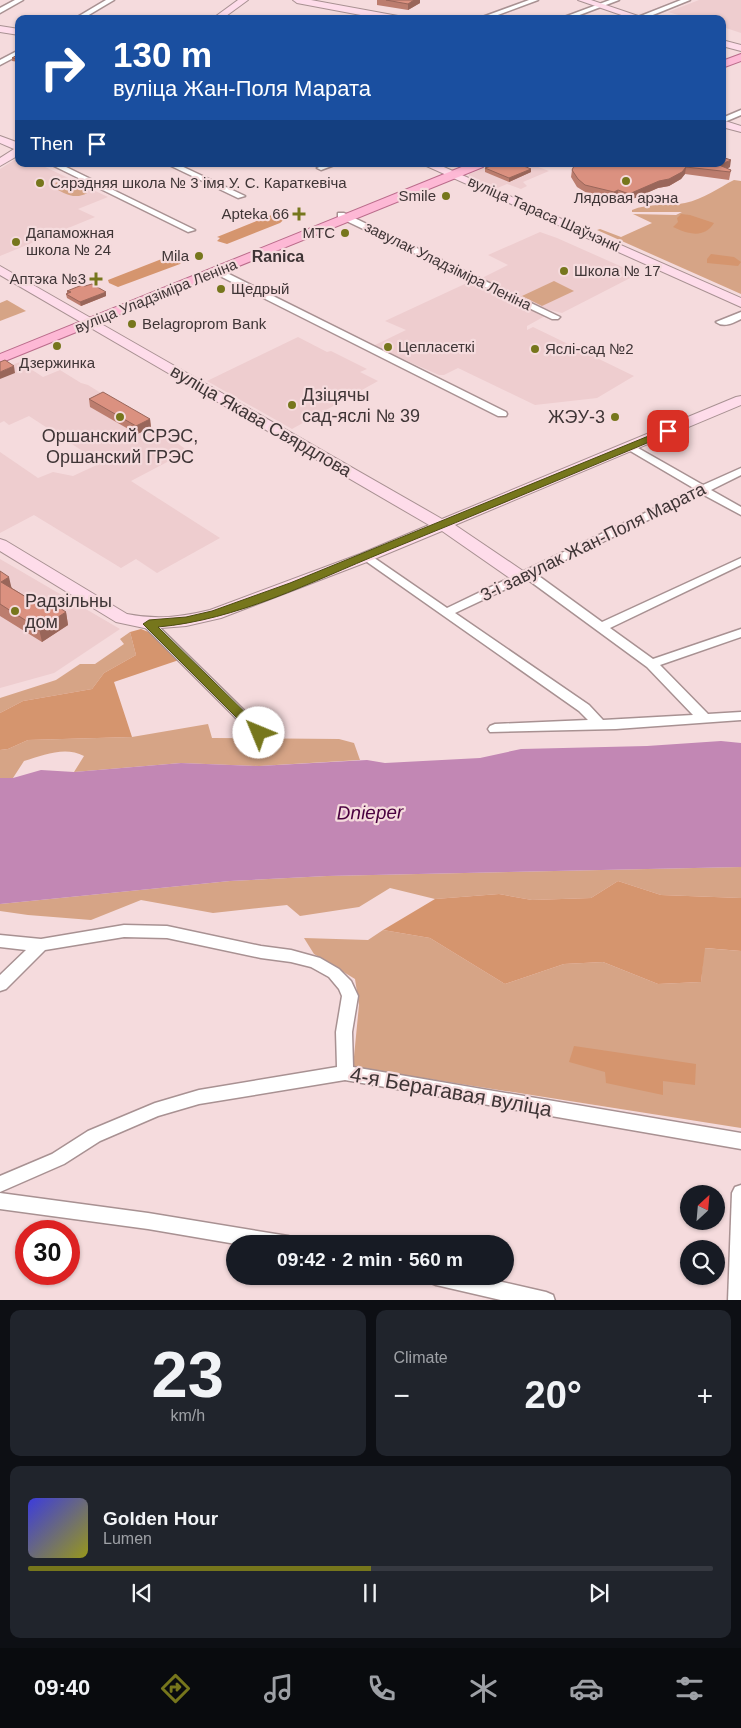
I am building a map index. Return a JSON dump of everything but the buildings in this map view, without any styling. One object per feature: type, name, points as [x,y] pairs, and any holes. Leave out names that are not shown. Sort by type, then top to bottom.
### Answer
[{"type":"main road","points":[[726,59],[741,53]]},
{"type":"main road","points":[[726,63],[741,57]]},
{"type":"main road","name":"вуліца Уладзіміра Леніна","points":[[450,173],[461,167]]},
{"type":"main road","name":"вуліца Уладзіміра Леніна","points":[[0,359],[87,321],[469,167]]},
{"type":"main road","name":"вуліца Уладзіміра Леніна","points":[[0,353],[217,271],[344,216]]},
{"type":"street","points":[[0,11],[20,0]]},
{"type":"street","points":[[84,15],[111,0]]},
{"type":"street","points":[[222,15],[244,0]]},
{"type":"street","points":[[297,0],[377,15]]},
{"type":"street","points":[[492,15],[535,0]]},
{"type":"street","points":[[582,0],[630,15]]},
{"type":"street","points":[[574,15],[616,0]]},
{"type":"street","points":[[648,15],[686,0]]},
{"type":"street","points":[[0,29],[15,31]]},
{"type":"street","points":[[726,43],[741,48]]},
{"type":"street","points":[[0,63],[15,54]]},
{"type":"street","points":[[726,120],[741,112]]},
{"type":"street","points":[[726,123],[741,129]]},
{"type":"street","points":[[0,139],[15,147]]},
{"type":"street","points":[[0,163],[15,152]]},
{"type":"street","points":[[60,167],[191,230]]},
{"type":"street","points":[[177,167],[241,196]]},
{"type":"street","name":"вуліца Тараса Шаўчэнкі","points":[[435,167],[741,303]]},
{"type":"street","name":"завулак Уладзіміра Леніна","points":[[344,216],[555,317]]},
{"type":"street","name":"вуліца Якава Свярдлова","points":[[0,270],[441,525],[523,575],[602,627],[651,664],[705,719]]},
{"type":"street","points":[[217,271],[502,414]]},
{"type":"street","points":[[721,322],[727,322],[741,315]]},
{"type":"street","points":[[0,544],[110,612],[134,621],[149,624],[186,621],[215,614],[366,557],[741,400]]},
{"type":"street","points":[[631,447],[741,512]]},
{"type":"street","name":"3-і завулак Жан-Поля Марата","points":[[446,613],[741,471]]},
{"type":"street","points":[[366,557],[584,708],[599,724]]},
{"type":"street","points":[[602,627],[741,561]]},
{"type":"street","points":[[149,624],[259,733]]},
{"type":"street","points":[[651,664],[741,633]]},
{"type":"street","points":[[495,729],[599,724],[616,725],[741,716]]},
{"type":"street","points":[[0,941],[41,945],[124,931],[167,932],[315,962],[334,973],[345,985],[350,996],[344,1032],[345,1073]]},
{"type":"street","points":[[0,985],[41,945]]},
{"type":"street","name":"4-я Берагавая вуліца","points":[[0,1184],[58,1159],[94,1136],[154,1110],[199,1097],[345,1073],[741,1141]]},
{"type":"street","points":[[737,1300],[741,1193]]},
{"type":"street","points":[[0,1201],[148,1221],[233,1235]]},
{"type":"street","points":[[477,1285],[546,1300]]},
{"type":"shaded area","points":[[699,0],[741,0],[741,33],[726,28],[726,15],[678,15],[668,12]]},
{"type":"shaded area","name":"Сярэдняя школа № 3 імя У. С. Караткевіча","points":[[15,160],[15,167],[45,167],[108,197],[78,209],[95,217],[0,256],[0,169]]},
{"type":"shaded area","points":[[487,167],[538,167],[549,171],[523,182],[527,186],[521,189],[507,184],[495,189],[469,178],[469,174]]},
{"type":"shaded area","points":[[734,180],[741,181],[741,294],[597,230],[600,229],[621,237],[652,223],[633,214],[676,215],[682,212],[632,212],[632,210],[645,206],[678,204],[692,201]]},
{"type":"shaded area","points":[[68,181],[87,190],[87,193],[78,196],[69,195],[53,186],[57,182]]},
{"type":"shaded area","points":[[279,212],[288,216],[280,223],[227,244],[217,241],[220,238],[217,237]]},
{"type":"shaded area","points":[[681,214],[714,223],[710,228],[701,233],[684,232],[673,227],[678,222],[677,218]]},
{"type":"shaded area","name":"Школа № 17","points":[[540,232],[638,274],[562,313],[546,309],[480,279],[508,265],[488,255]]},
{"type":"shaded area","points":[[177,253],[185,256],[180,264],[118,287],[109,283],[108,280]]},
{"type":"shaded area","points":[[711,254],[734,257],[741,262],[738,266],[707,263],[707,259]]},
{"type":"shaded area","points":[[554,281],[574,291],[542,306],[522,296]]},
{"type":"shaded area","points":[[469,282],[545,316],[527,326],[527,330],[533,327],[634,376],[597,398],[535,405],[458,368],[444,375],[439,375],[373,346],[406,330],[385,321]]},
{"type":"shaded area","points":[[7,300],[26,311],[0,321],[0,303]]},
{"type":"shaded area","name":"Дзіцячы сад-яслі № 39","points":[[298,337],[367,369],[360,372],[378,381],[292,429],[207,381]]},
{"type":"shaded area","points":[[20,362],[43,377],[60,370],[112,400],[111,403],[169,437],[188,451],[131,481],[220,538],[157,573],[136,559],[121,568],[34,515],[0,533],[0,452],[38,478],[53,472],[73,476],[101,463],[29,416],[9,425],[4,421],[0,423],[0,369]]},
{"type":"shaded area","points":[[0,559],[120,629],[54,673],[0,688]]},
{"type":"shaded area","points":[[141,629],[151,633],[179,660],[114,682],[132,737],[28,740],[8,749],[0,750],[0,713],[23,701],[92,689],[104,673],[136,655],[130,632]]},
{"type":"shaded area","points":[[130,632],[136,655],[104,673],[92,689],[23,701],[0,713],[0,698],[56,680],[80,664],[95,664],[124,644],[120,639]]},
{"type":"shaded area","points":[[208,724],[212,738],[339,739],[354,743],[360,760],[259,766],[181,763],[74,772],[84,756],[77,753],[62,752],[47,754],[24,761],[13,778],[0,778],[0,750],[8,749],[28,740],[132,737]]},
{"type":"shaded area","points":[[741,867],[741,898],[661,895],[618,881],[591,898],[532,900],[499,894],[435,899],[390,888],[359,907],[300,916],[287,905],[213,913],[141,900],[91,920],[0,911],[0,904],[230,881],[327,876]]},
{"type":"shaded area","points":[[618,881],[661,895],[741,898],[741,951],[705,948],[701,982],[658,984],[603,962],[564,964],[505,984],[430,938],[383,930],[435,899],[499,894],[532,900],[591,898]]},
{"type":"shaded area","points":[[383,930],[430,938],[505,984],[564,964],[603,962],[658,984],[701,982],[704,948],[741,951],[741,1128],[353,1067],[359,1005],[355,979],[314,954],[304,938],[368,940]]},
{"type":"shaded area","points":[[574,1046],[696,1064],[695,1085],[663,1081],[663,1095],[606,1083],[605,1072],[569,1062]]},
{"type":"water","name":"Dnieper","points":[[721,741],[741,743],[741,867],[327,876],[230,881],[0,904],[0,778],[13,778],[41,770],[74,772],[181,763],[259,766],[367,760],[385,763],[480,758],[521,749],[647,746]]},
{"type":"place","name":"Лядовая арэна","points":[[626,181]]},
{"type":"place","name":"Сярэдняя школа № 3 імя У. С. Караткевіча","points":[[40,183]]},
{"type":"place","name":"Smile","points":[[446,196]]},
{"type":"place","name":"Apteka 66","points":[[299,214]]},
{"type":"place","name":"МТС","points":[[345,233]]},
{"type":"place","name":"Дапаможная школа № 24","points":[[16,242]]},
{"type":"place","name":"Mila","points":[[199,256]]},
{"type":"place","name":"Школа № 17","points":[[564,271]]},
{"type":"place","name":"Аптэка №3","points":[[96,279]]},
{"type":"place","name":"Щедрый","points":[[221,289]]},
{"type":"place","name":"Belagroprom Bank","points":[[132,324]]},
{"type":"place","name":"Дзержинка","points":[[57,346]]},
{"type":"place","name":"Цепласеткі","points":[[388,347]]},
{"type":"place","name":"Яслі-сад №2","points":[[535,349]]},
{"type":"place","name":"Дзіцячы сад-яслі № 39","points":[[292,405]]},
{"type":"place","name":"Оршанский СРЭС, Оршанский ГРЭС","points":[[120,417]]},
{"type":"place","name":"ЖЭУ-3","points":[[615,417]]},
{"type":"place","name":"Радзільны дом","points":[[15,611]]},
{"type":"district","name":"Ranica","points":[[278,256]]},
{"type":"route","points":[[259,733],[149,624],[186,621],[215,614],[294,586],[668,431]]}]
